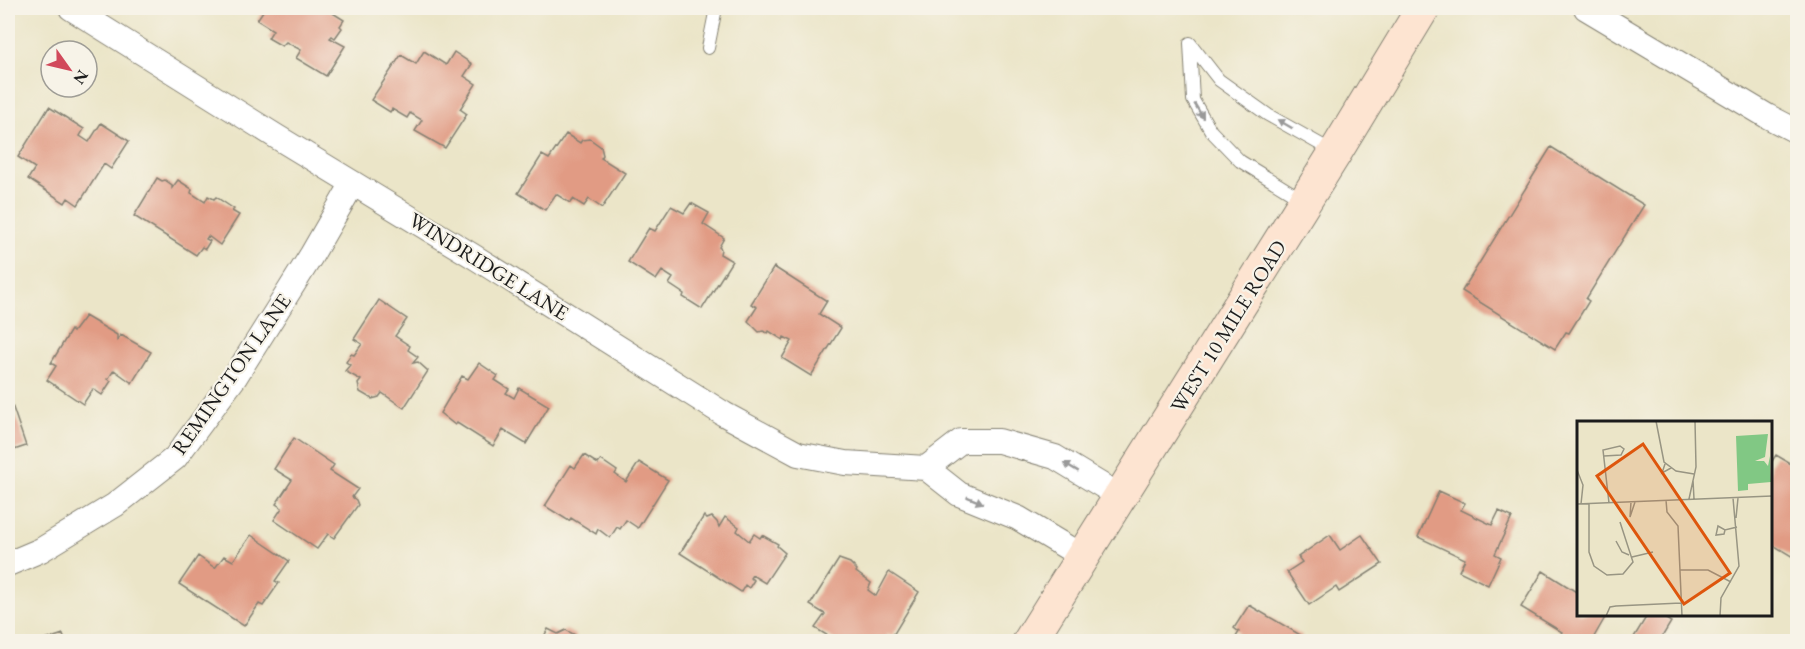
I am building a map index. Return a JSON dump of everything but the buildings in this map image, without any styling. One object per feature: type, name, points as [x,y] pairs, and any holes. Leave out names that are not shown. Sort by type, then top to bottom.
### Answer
[{"type":"main road","name":"WEST 10 MILE ROAD","points":[[1029,642],[1423,8]]},
{"type":"street","name":"WINDRIDGE LANE","points":[[71,8],[724,414],[798,454],[845,463],[926,468]]},
{"type":"street","points":[[1586,8],[1797,132]]},
{"type":"street","name":"REMINGTON LANE","points":[[8,564],[41,550],[115,505],[175,458],[235,377],[311,256],[353,183]]},
{"type":"street","points":[[1083,557],[1018,518],[959,494],[926,468],[961,441],[999,441],[1055,457],[1121,497]]},
{"type":"lane","points":[[708,48],[716,8]]},
{"type":"lane","points":[[1305,201],[1240,161],[1211,131],[1193,100],[1190,43],[1219,80],[1268,115],[1335,153]]}]
